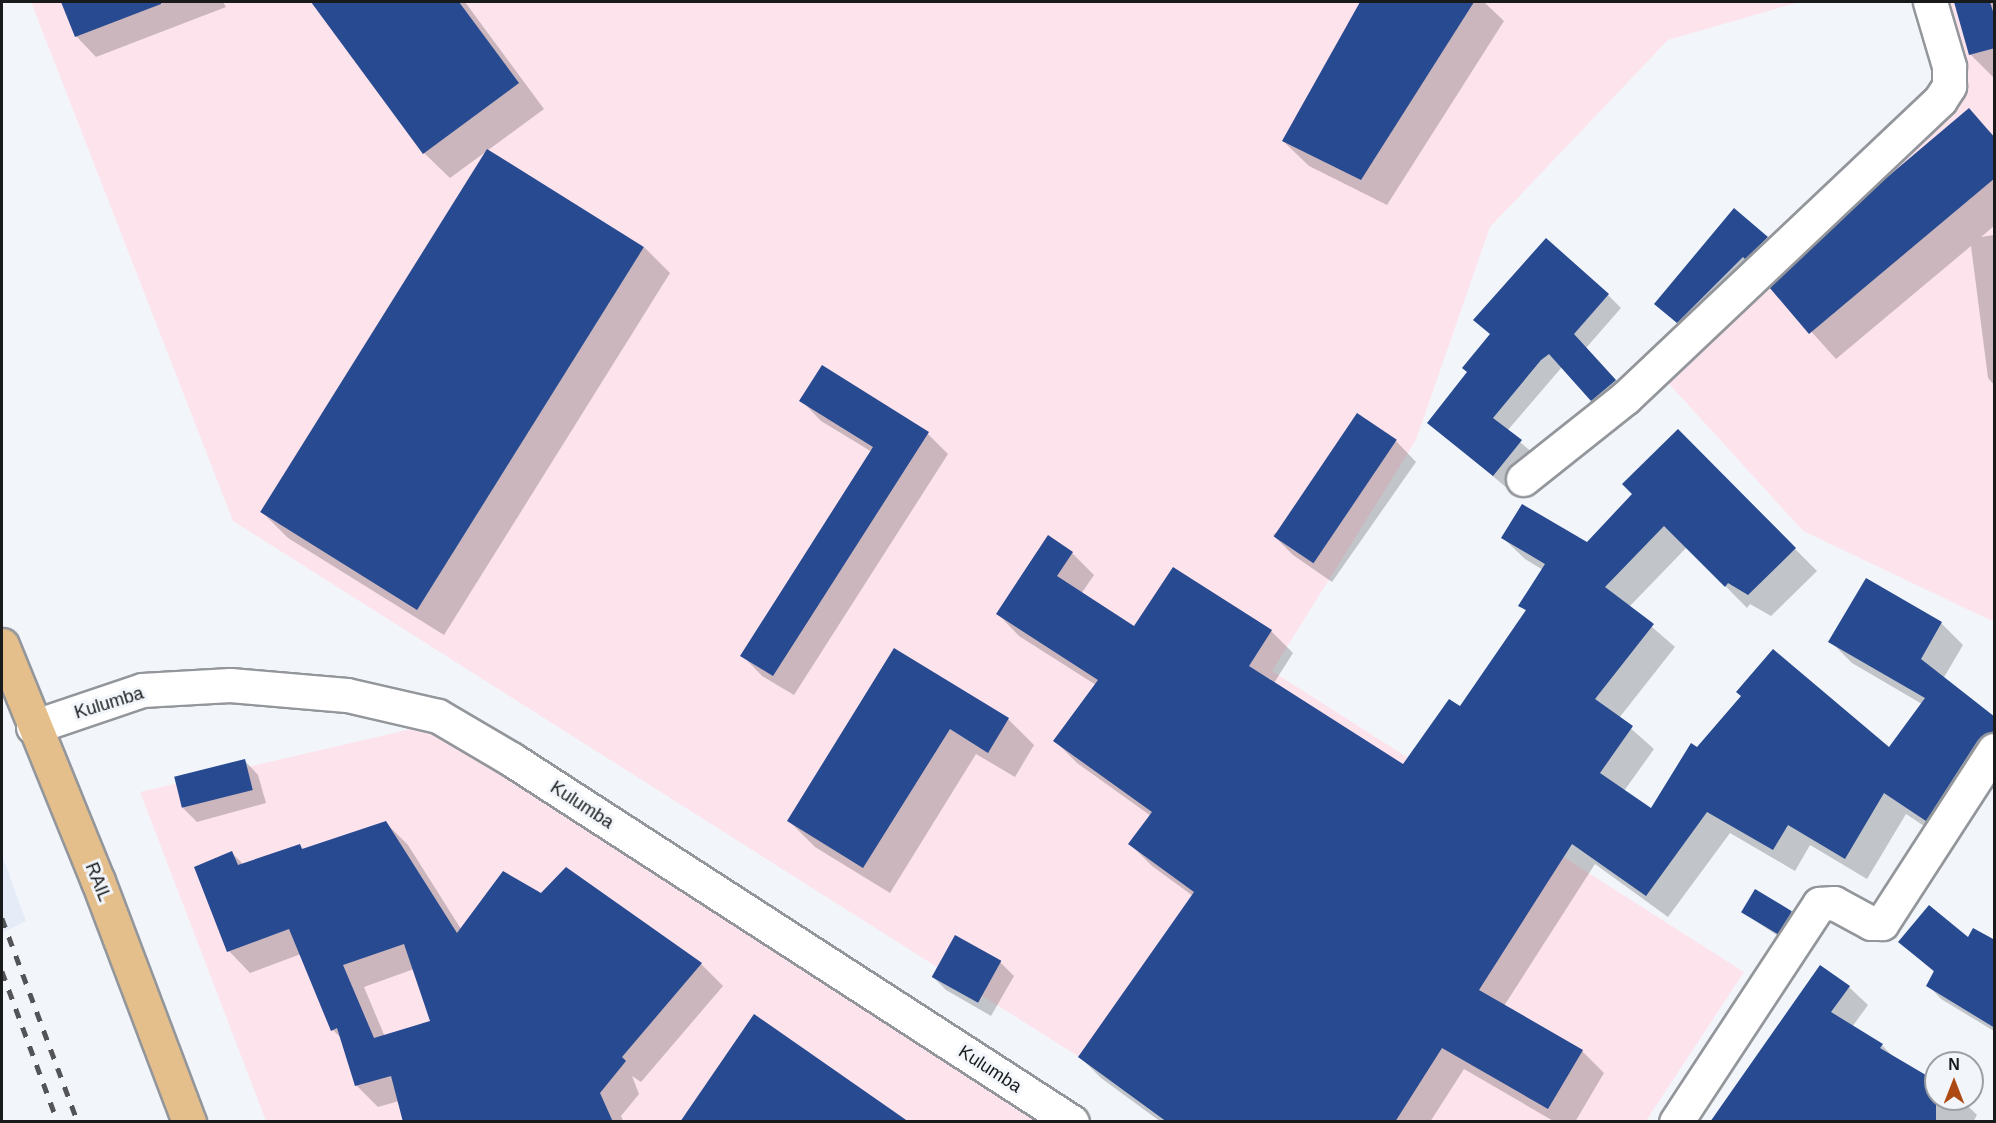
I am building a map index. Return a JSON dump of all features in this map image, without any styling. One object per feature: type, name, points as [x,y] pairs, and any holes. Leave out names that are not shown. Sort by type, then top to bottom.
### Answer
[{"type":"main road","name":"RAIL","points":[[2,645],[33,727],[98,881],[189,1122]]},
{"type":"street","points":[[1523,479],[1625,398],[1940,100],[1950,86],[1949,66],[1930,2]]},
{"type":"street","name":"Kulumba","points":[[33,727],[142,690],[230,686],[347,695],[438,716],[511,759],[1072,1122]]},
{"type":"street","points":[[1676,1122],[1819,904],[1834,903],[1871,923],[1882,923],[1995,750]]},
{"type":"shaded area","points":[[31,2],[1800,2],[1668,40],[1490,227],[1416,440],[1272,671],[1744,972],[1646,1121],[1180,1121],[233,521]]},
{"type":"shaded area","points":[[1934,2],[1994,2],[1994,622],[1803,531],[1660,374],[1964,95]]},
{"type":"shaded area","points":[[428,725],[1049,1121],[266,1121],[140,792]]},
{"type":"shaded area","points":[[2,855],[26,921],[2,933]]},
{"type":"building","points":[[61,2],[161,2],[161,4],[75,37]]},
{"type":"building","points":[[311,2],[459,2],[519,83],[423,154]]},
{"type":"building","points":[[1360,2],[1474,2],[1361,180],[1282,141]]},
{"type":"building","points":[[1954,2],[1990,2],[1995,18],[1995,48],[1969,55]]},
{"type":"building","points":[[1969,108],[1995,138],[1995,178],[1809,334],[1769,287],[1872,190]]},
{"type":"building","points":[[487,149],[644,247],[417,610],[260,512]]},
{"type":"building","points":[[1734,208],[1768,237],[1745,259],[1743,257],[1677,323],[1654,304]]},
{"type":"building","points":[[1546,238],[1609,294],[1574,334],[1616,380],[1591,401],[1549,354],[1541,360],[1493,418],[1522,440],[1493,476],[1427,423],[1467,372],[1462,368],[1490,334],[1473,320]]},
{"type":"building","points":[[822,365],[929,432],[773,676],[740,656],[873,447],[799,401]]},
{"type":"building","points":[[1357,413],[1397,440],[1313,563],[1274,537]]},
{"type":"building","points":[[1678,429],[1796,548],[1748,595],[1728,583],[1725,587],[1664,526],[1605,587],[1654,624],[1595,699],[1633,726],[1600,773],[1651,808],[1691,743],[1697,747],[1741,696],[1736,692],[1773,649],[1889,747],[1925,698],[1828,642],[1866,578],[1942,622],[1921,659],[1995,717],[1995,731],[1985,734],[1978,740],[1926,821],[1884,793],[1845,859],[1788,825],[1773,850],[1707,812],[1646,896],[1572,844],[1479,990],[1583,1050],[1548,1109],[1442,1048],[1395,1122],[1167,1122],[1078,1057],[1194,892],[1128,844],[1152,812],[1053,741],[1098,680],[996,614],[1048,535],[1073,552],[1057,576],[1134,626],[1173,567],[1272,630],[1249,666],[1403,764],[1449,699],[1460,706],[1526,610],[1518,606],[1545,564],[1501,538],[1522,504],[1587,542],[1632,494],[1622,484]]},
{"type":"building","points":[[894,648],[1009,718],[988,753],[950,729],[863,868],[787,821]]},
{"type":"building","points":[[245,759],[253,790],[182,808],[174,777]]},
{"type":"building","points":[[386,821],[457,933],[503,871],[541,893],[566,867],[702,963],[622,1057],[626,1061],[600,1093],[613,1122],[403,1122],[391,1076],[355,1086],[337,1028],[331,1031],[289,929],[227,952],[194,867],[232,851],[238,865],[300,844],[302,849]],"holes":[[[404,944],[430,1021],[374,1038],[343,965]]]},
{"type":"building","points":[[1755,889],[1792,911],[1778,934],[1741,912]]},
{"type":"building","points":[[1929,905],[1968,937],[1973,928],[1995,940],[1995,1028],[1926,986],[1934,971],[1898,942]]},
{"type":"building","points":[[955,935],[1001,961],[978,1003],[932,977]]},
{"type":"building","points":[[1820,965],[1850,986],[1831,1012],[1883,1044],[1880,1048],[1924,1074],[1924,1111],[1936,1111],[1936,1122],[1710,1122]]},
{"type":"building","points":[[754,1014],[909,1122],[680,1122]]},
{"type":"railway","points":[[2,918],[78,1122]]},
{"type":"railway","points":[[2,971],[58,1122]]}]
